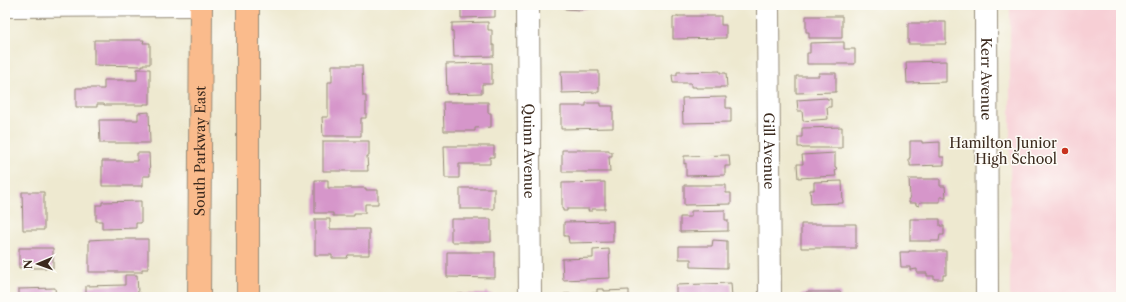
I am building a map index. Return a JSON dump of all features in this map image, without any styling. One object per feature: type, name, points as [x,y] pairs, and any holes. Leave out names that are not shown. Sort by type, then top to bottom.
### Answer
[{"type":"main road","name":"South Parkway East","points":[[199,297],[201,5]]},
{"type":"main road","points":[[248,5],[248,297]]},
{"type":"street","points":[[5,7],[201,5]]},
{"type":"street","name":"Quinn Avenue","points":[[528,5],[530,297]]},
{"type":"street","name":"Gill Avenue","points":[[768,5],[770,297]]},
{"type":"street","name":"Kerr Avenue","points":[[986,5],[987,297]]},
{"type":"shaded area","name":"Hamilton Junior High School","points":[[1010,5],[1121,5],[1121,297],[1010,297]]},
{"type":"building","points":[[461,5],[495,5],[495,17],[461,18]]},
{"type":"building","points":[[565,5],[601,5],[601,8],[582,10],[565,9]]},
{"type":"building","points":[[682,5],[725,5],[725,8],[682,8]]},
{"type":"building","points":[[721,16],[721,25],[726,25],[726,38],[673,39],[673,17]]},
{"type":"building","points":[[806,16],[842,16],[842,38],[809,38],[809,32],[806,32]]},
{"type":"building","points":[[488,22],[488,30],[492,30],[494,56],[454,57],[452,23]]},
{"type":"building","points":[[946,22],[946,44],[908,44],[908,23]]},
{"type":"building","points":[[94,40],[144,40],[143,43],[150,43],[150,64],[143,64],[143,66],[94,65]]},
{"type":"building","points":[[844,42],[844,49],[855,49],[855,64],[807,64],[807,53],[810,53],[810,43]]},
{"type":"building","points":[[946,61],[946,82],[907,83],[906,62]]},
{"type":"building","points":[[492,63],[492,84],[482,84],[482,93],[447,94],[446,64]]},
{"type":"building","points":[[332,65],[362,65],[363,96],[366,96],[366,118],[361,118],[361,136],[323,136],[322,117],[328,117],[328,82],[332,82]]},
{"type":"building","points":[[137,69],[150,69],[150,104],[97,104],[97,107],[76,107],[76,88],[104,89],[104,80],[137,80]]},
{"type":"building","points":[[561,71],[599,71],[599,92],[562,93]]},
{"type":"building","points":[[720,71],[720,73],[726,73],[727,87],[696,88],[691,87],[691,83],[673,83],[672,75],[677,75],[677,72]]},
{"type":"building","points":[[819,73],[836,73],[836,92],[796,93],[796,76],[819,76]]},
{"type":"building","points":[[726,97],[726,108],[731,108],[731,122],[683,123],[682,98]]},
{"type":"building","points":[[831,99],[831,107],[827,107],[828,119],[803,121],[802,111],[798,111],[797,100]]},
{"type":"building","points":[[443,102],[488,102],[488,113],[491,113],[491,127],[475,128],[475,131],[444,131]]},
{"type":"building","points":[[586,103],[601,103],[601,106],[613,106],[613,128],[561,129],[561,106],[586,106]]},
{"type":"building","points":[[149,112],[150,143],[100,143],[99,120],[138,120],[138,113]]},
{"type":"building","points":[[842,127],[842,148],[798,147],[798,137],[802,137],[802,128]]},
{"type":"building","points":[[323,141],[369,141],[369,156],[367,156],[368,171],[323,171]]},
{"type":"building","points":[[910,141],[922,141],[922,143],[940,142],[940,157],[944,157],[944,165],[910,166]]},
{"type":"building","points":[[444,146],[494,146],[494,157],[490,157],[490,164],[459,164],[459,178],[445,178]]},
{"type":"building","points":[[562,150],[609,150],[609,152],[612,152],[612,156],[609,156],[610,172],[562,172]]},
{"type":"building","points":[[137,153],[149,153],[150,176],[143,176],[143,186],[102,186],[102,161],[137,161]]},
{"type":"building","points":[[835,153],[835,167],[837,170],[835,170],[836,176],[798,178],[797,164],[803,164],[802,155]]},
{"type":"building","points":[[729,155],[730,166],[725,166],[725,175],[686,176],[686,163],[684,164],[684,156]]},
{"type":"building","points":[[909,179],[940,179],[940,186],[945,186],[946,197],[940,197],[940,202],[921,202],[919,203],[919,206],[916,205],[916,203],[909,203]]},
{"type":"building","points":[[315,180],[328,180],[328,188],[366,188],[366,190],[378,190],[378,204],[365,204],[365,213],[354,213],[354,216],[333,216],[333,213],[315,213]]},
{"type":"building","points":[[842,181],[843,203],[811,204],[810,190],[814,190],[814,182]]},
{"type":"building","points":[[605,182],[605,209],[592,209],[592,211],[588,211],[589,209],[567,209],[567,211],[563,211],[562,183]]},
{"type":"building","points":[[684,185],[726,185],[726,193],[731,193],[731,204],[684,205]]},
{"type":"building","points":[[460,188],[494,188],[494,209],[460,209]]},
{"type":"building","points":[[22,192],[44,192],[44,230],[23,230]]},
{"type":"building","points":[[141,201],[141,223],[136,223],[136,228],[102,229],[102,221],[96,221],[96,205],[102,205],[102,202]]},
{"type":"building","points":[[725,210],[725,220],[728,220],[728,231],[680,232],[680,217],[691,217],[691,211]]},
{"type":"building","points":[[315,219],[330,219],[330,229],[369,229],[369,255],[348,255],[347,258],[332,258],[332,255],[315,255]]},
{"type":"building","points":[[451,219],[491,219],[491,242],[451,242]]},
{"type":"building","points":[[910,219],[940,219],[940,226],[944,226],[944,235],[940,235],[939,241],[910,241]]},
{"type":"building","points":[[613,221],[613,242],[569,243],[568,236],[564,236],[564,222]]},
{"type":"building","points":[[801,224],[856,224],[856,248],[801,248]]},
{"type":"building","points":[[148,239],[148,269],[142,269],[142,272],[89,272],[89,240]]},
{"type":"building","points":[[713,240],[727,241],[727,268],[691,267],[691,259],[679,259],[679,246],[712,246]]},
{"type":"building","points":[[19,248],[53,248],[53,268],[19,268]]},
{"type":"building","points":[[609,249],[610,278],[563,280],[562,259],[593,258],[593,250]]},
{"type":"building","points":[[946,251],[946,275],[943,275],[943,279],[934,279],[934,276],[927,276],[927,273],[917,273],[917,269],[910,270],[910,267],[901,267],[900,252]]},
{"type":"building","points":[[447,252],[495,252],[495,278],[447,277]]},
{"type":"building","points":[[125,275],[137,275],[138,293],[141,293],[141,297],[86,297],[86,286],[125,285]]},
{"type":"building","points":[[731,283],[732,297],[676,297],[676,285]]},
{"type":"building","points":[[55,288],[56,297],[19,297],[19,289]]},
{"type":"building","points":[[597,289],[604,289],[604,291],[629,290],[629,297],[564,297],[564,294],[597,293]]},
{"type":"building","points":[[486,292],[488,292],[488,294],[492,294],[492,297],[457,297],[456,294],[486,294]]},
{"type":"building","points":[[806,292],[841,292],[841,297],[801,297],[801,294],[806,294]]},
{"type":"place","name":"Hamilton Junior High School","points":[[1065,151]]}]
